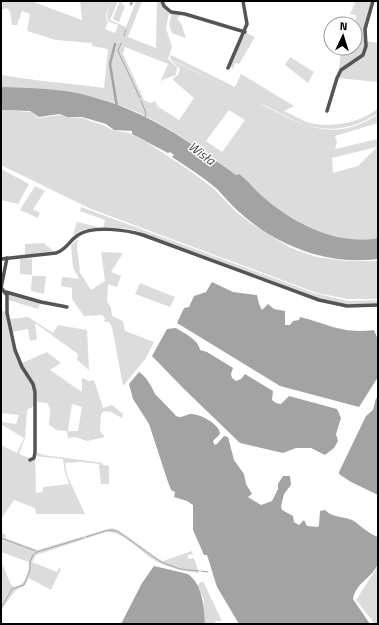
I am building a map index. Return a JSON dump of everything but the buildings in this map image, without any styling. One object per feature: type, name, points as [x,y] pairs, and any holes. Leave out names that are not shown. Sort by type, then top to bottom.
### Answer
[{"type":"street","points":[[162,1],[164,6],[171,12],[185,14],[245,32]]},
{"type":"street","points":[[228,68],[237,45],[245,32],[247,24],[243,1]]},
{"type":"street","points":[[327,111],[337,78],[341,70],[363,55],[366,40],[365,29],[373,1]]},
{"type":"street","points":[[1,259],[59,252],[64,250],[77,236],[86,232],[122,230],[143,235],[319,300],[347,306],[378,305]]},
{"type":"street","points":[[7,258],[1,288],[6,292],[41,302],[67,307]]},
{"type":"street","points":[[6,292],[7,313],[13,344],[20,363],[32,382],[35,392],[35,452],[34,458],[30,460]]},
{"type":"shaded area","points":[[1,1],[31,1],[82,20],[80,1],[112,1],[118,1],[110,20],[126,27],[136,1],[142,1],[128,37],[156,48],[157,1],[161,1],[169,13],[166,28],[172,47],[168,59],[177,67],[176,75],[162,80],[160,83],[168,64],[125,47],[123,54],[144,100],[150,103],[156,101],[157,106],[179,120],[194,98],[172,79],[178,75],[180,69],[170,59],[172,60],[170,58],[171,55],[235,87],[241,74],[294,106],[284,111],[310,123],[328,125],[346,123],[355,121],[378,108],[378,113],[368,119],[348,126],[328,129],[308,125],[316,128],[331,130],[346,128],[362,123],[378,114],[378,123],[335,136],[337,142],[335,149],[378,139],[378,238],[362,240],[346,238],[315,230],[301,223],[273,205],[239,174],[236,175],[167,128],[129,108],[109,101],[78,94],[1,87],[1,75],[104,88],[108,49],[92,46],[92,43],[56,40],[27,31],[30,14],[22,11],[17,25],[12,25],[10,11],[6,8],[1,11]],"holes":[[[112,1],[107,14],[108,21],[118,25],[115,33],[105,29],[108,22],[106,14]],[[257,102],[306,125],[287,118]],[[229,110],[245,120],[222,152],[206,141]],[[377,147],[358,166],[333,173],[332,158]]]},
{"type":"shaded area","points":[[120,1],[123,1],[122,4],[125,6],[119,22],[113,18]]},
{"type":"shaded area","points":[[356,1],[372,1],[365,41],[378,43],[378,82],[337,78],[340,73],[340,56],[363,56],[363,16],[350,14]]},
{"type":"shaded area","points":[[172,14],[181,14],[177,19],[181,23],[186,38],[172,33],[169,24]]},
{"type":"shaded area","points":[[246,33],[255,37],[239,64],[235,63],[233,69],[230,67],[238,46]]},
{"type":"shaded area","points":[[290,57],[314,72],[308,83],[285,65]]},
{"type":"shaded area","points":[[1,110],[31,112],[39,118],[59,115],[82,118],[103,125],[112,130],[129,133],[148,143],[189,170],[214,189],[236,212],[252,224],[291,248],[316,257],[347,261],[378,261],[378,299],[348,299],[317,293],[91,209],[1,165]]},
{"type":"shaded area","points":[[1,169],[29,184],[18,204],[1,200]]},
{"type":"shaded area","points":[[35,186],[45,191],[33,209],[40,213],[38,218],[20,210]]},
{"type":"shaded area","points":[[81,207],[314,293],[348,301],[378,300],[378,304],[341,304],[324,300],[134,230],[103,228],[105,220],[80,211]]},
{"type":"shaded area","points":[[77,222],[102,228],[85,230],[73,235]]},
{"type":"shaded area","points":[[78,239],[77,248],[79,271],[91,290],[105,281],[101,252],[123,253],[111,272],[121,276],[117,287],[108,284],[107,301],[111,308],[112,316],[123,321],[125,331],[154,342],[146,358],[123,386],[112,327],[109,322],[105,322],[104,320],[106,319],[102,315],[84,316],[72,299],[72,288],[61,286],[62,277],[79,279],[73,267],[71,245]]},
{"type":"shaded area","points":[[44,243],[53,251],[25,255],[25,244]]},
{"type":"shaded area","points":[[32,258],[32,275],[20,274],[20,259]]},
{"type":"shaded area","points":[[32,276],[46,276],[44,294],[31,291]]},
{"type":"shaded area","points":[[140,283],[175,297],[170,307],[135,294]]},
{"type":"shaded area","points":[[8,294],[49,305],[40,304],[38,309],[8,300]]},
{"type":"shaded area","points":[[1,310],[6,312],[10,335],[17,360],[34,389],[34,406],[27,410],[25,438],[19,454],[32,459],[36,452],[43,455],[104,463],[100,464],[109,466],[109,484],[101,484],[99,464],[81,462],[65,463],[67,475],[85,514],[36,514],[35,508],[14,500],[1,519],[1,445],[17,453],[24,438],[1,424],[1,422],[16,424],[19,415],[1,413]],"holes":[[[35,456],[63,459],[65,473],[69,484],[43,487],[43,492],[36,493]]]},
{"type":"shaded area","points":[[28,317],[53,333],[58,325],[87,330],[89,370],[77,360],[78,354],[35,323],[37,339],[30,341],[28,329],[12,332],[10,319]]},
{"type":"shaded area","points":[[47,352],[61,363],[50,370],[82,392],[82,378],[89,381],[94,380],[103,408],[112,405],[123,414],[122,418],[111,412],[104,411],[101,414],[100,431],[105,437],[87,441],[75,437],[68,438],[67,431],[57,430],[49,425],[49,406],[47,403],[37,402],[37,393],[22,363]],"holes":[[[72,404],[82,407],[78,431],[68,431]]]},
{"type":"shaded area","points":[[112,528],[117,529],[163,561],[192,551],[193,556],[191,554],[187,556],[189,559],[194,558],[199,573],[176,569],[159,563],[125,538],[106,532],[36,555],[32,562],[57,572],[59,568],[61,569],[51,590],[29,578],[25,585],[15,591],[1,610],[1,561],[11,585],[15,587],[19,586],[26,578],[29,562],[1,552],[1,532],[6,535],[5,538],[37,550]]},
{"type":"shaded area","points":[[378,566],[378,624],[375,624],[356,600]]},
{"type":"shaded area","points":[[203,581],[222,621],[216,621],[214,624],[205,624],[203,610],[204,600],[197,585]]},
{"type":"water","name":"Wisła","points":[[1,87],[67,91],[89,96],[128,109],[166,128],[236,175],[239,174],[273,205],[300,223],[330,235],[362,240],[378,238],[378,259],[340,259],[321,256],[285,243],[268,234],[253,223],[235,208],[217,189],[201,176],[172,157],[174,155],[170,152],[168,153],[132,134],[132,131],[114,130],[106,124],[82,117],[67,117],[59,114],[39,117],[30,111],[1,110]]},
{"type":"water","points":[[212,282],[233,292],[257,295],[262,310],[268,304],[274,309],[285,311],[285,325],[290,325],[293,321],[299,320],[300,317],[336,328],[353,331],[374,330],[378,340],[378,377],[359,407],[280,386],[177,323],[184,308],[189,307],[194,296],[206,292]]},
{"type":"water","points":[[176,328],[194,340],[199,346],[200,350],[207,352],[233,368],[231,374],[232,378],[236,381],[241,379],[245,374],[273,391],[272,400],[276,403],[281,404],[289,396],[337,409],[341,418],[336,434],[338,441],[334,448],[325,455],[311,448],[296,448],[283,453],[240,443],[152,356],[167,329]]},
{"type":"water","points":[[139,372],[146,379],[155,394],[176,416],[180,417],[195,414],[213,423],[219,430],[220,434],[213,441],[214,444],[216,445],[224,436],[228,437],[234,460],[244,474],[246,484],[252,494],[248,497],[261,505],[272,501],[278,489],[278,484],[283,476],[290,476],[291,485],[284,494],[281,506],[282,510],[293,516],[294,522],[299,525],[304,520],[307,526],[318,527],[320,511],[325,510],[335,516],[354,521],[368,532],[378,537],[377,566],[357,589],[353,599],[370,624],[239,624],[217,587],[207,555],[204,555],[193,530],[193,505],[187,501],[174,497],[175,492],[171,490],[149,424],[133,399],[129,384]]},
{"type":"water","points":[[376,398],[378,399],[378,495],[351,482],[339,474],[366,416],[373,410]]},
{"type":"water","points":[[154,566],[188,574],[193,579],[200,590],[202,597],[205,624],[121,624],[142,583]]},
{"type":"waterway","points":[[124,36],[126,30]]},
{"type":"waterway","points":[[121,43],[118,51],[140,98]]},
{"type":"waterway","points":[[115,44],[110,64],[117,107]]},
{"type":"waterway","points":[[141,101],[146,113],[145,117]]},
{"type":"waterway","points":[[86,537],[108,530],[117,531],[161,562],[180,569],[199,571]]},
{"type":"waterway","points":[[1,538],[36,551]]},
{"type":"waterway","points":[[1,608],[12,589],[24,585],[30,570],[30,562],[33,555],[37,552],[83,538]]},
{"type":"waterway","points":[[201,571],[208,572]]}]
